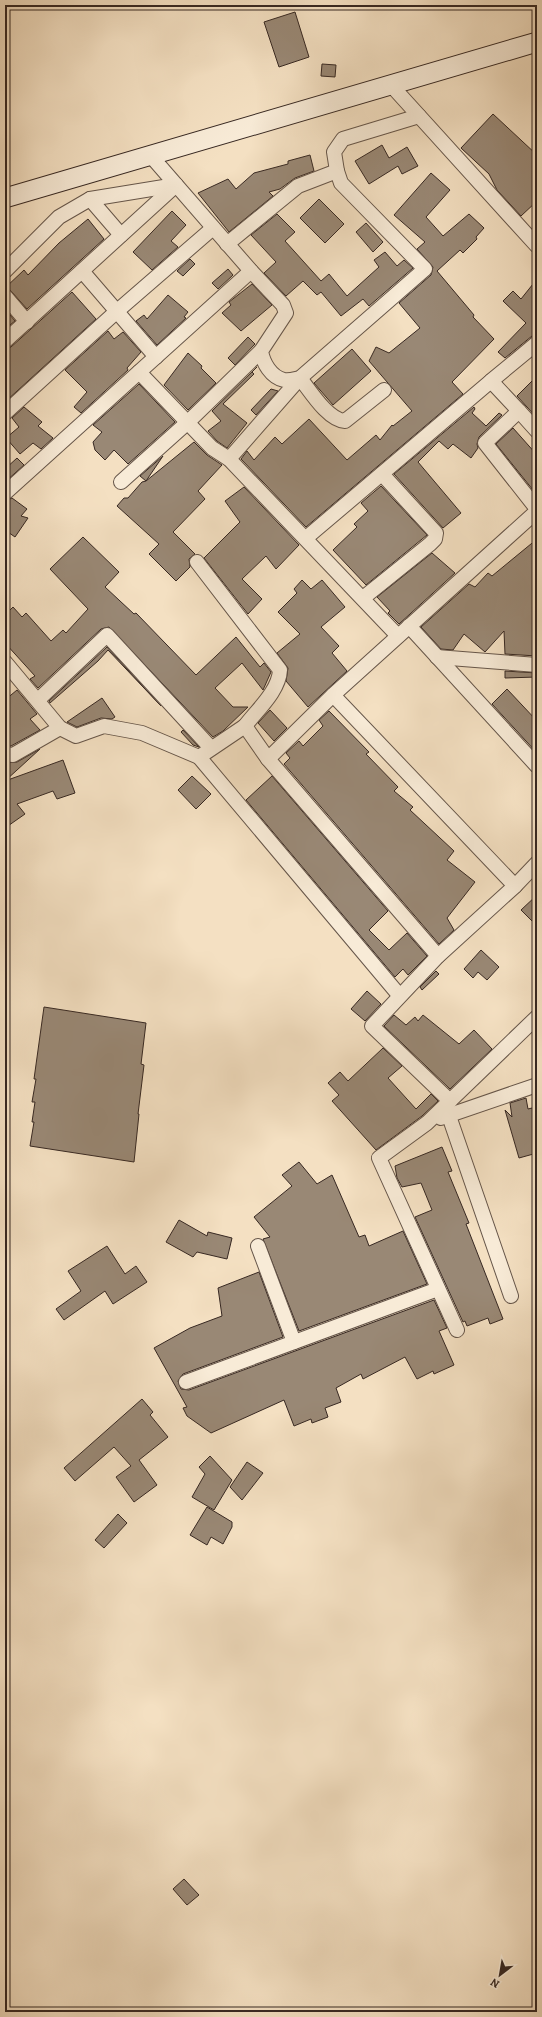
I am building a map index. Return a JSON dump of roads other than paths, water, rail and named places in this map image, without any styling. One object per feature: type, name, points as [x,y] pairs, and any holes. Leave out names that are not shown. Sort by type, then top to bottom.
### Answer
[{"type":"main road","points":[[5,198],[537,42]]},
{"type":"street","points":[[391,85],[537,246]]},
{"type":"street","points":[[229,459],[300,378],[425,269],[341,183],[337,171],[334,152],[343,139],[419,116]]},
{"type":"street","points":[[121,482],[188,422],[261,351],[286,313],[283,305],[250,271],[151,156]]},
{"type":"street","points":[[227,244],[298,186],[337,171]]},
{"type":"street","points":[[5,271],[59,217],[90,199],[176,185]]},
{"type":"street","points":[[5,341],[176,185]]},
{"type":"street","points":[[90,199],[121,235]]},
{"type":"street","points":[[5,413],[116,312],[213,228]]},
{"type":"street","points":[[82,271],[156,357]]},
{"type":"street","points":[[5,493],[250,271]]},
{"type":"street","points":[[5,296],[27,322]]},
{"type":"street","points":[[306,538],[537,343]]},
{"type":"street","points":[[261,351],[262,359],[269,370],[284,380],[300,378]]},
{"type":"street","points":[[139,372],[212,448],[229,459],[363,598],[437,658],[537,766]]},
{"type":"street","points":[[300,378],[331,416],[338,421],[346,421],[384,390]]},
{"type":"street","points":[[492,381],[537,431]]},
{"type":"street","points":[[519,411],[485,443],[537,509]]},
{"type":"street","points":[[363,598],[430,544],[435,539],[436,533],[382,474]]},
{"type":"street","points":[[268,759],[333,695],[537,511],[533,515],[537,520]]},
{"type":"street","points":[[197,562],[280,670],[280,679],[245,726],[199,757]]},
{"type":"street","points":[[38,700],[107,635],[211,748]]},
{"type":"street","points":[[437,658],[537,665]]},
{"type":"street","points":[[5,662],[60,728],[76,736],[104,726],[112,727],[142,733],[199,757],[399,995]]},
{"type":"street","points":[[333,695],[515,886]]},
{"type":"street","points":[[245,726],[268,759],[438,956]]},
{"type":"street","points":[[5,754],[12,755],[60,728]]},
{"type":"street","points":[[450,1101],[372,1026],[399,995],[438,956],[537,864]]},
{"type":"street","points":[[457,1330],[379,1158],[427,1123],[537,1017]]},
{"type":"street","points":[[427,1123],[537,1085]]},
{"type":"street","points":[[449,1116],[511,1296]]},
{"type":"street","points":[[258,1246],[294,1342]]},
{"type":"street","points":[[186,1382],[438,1289]]}]
